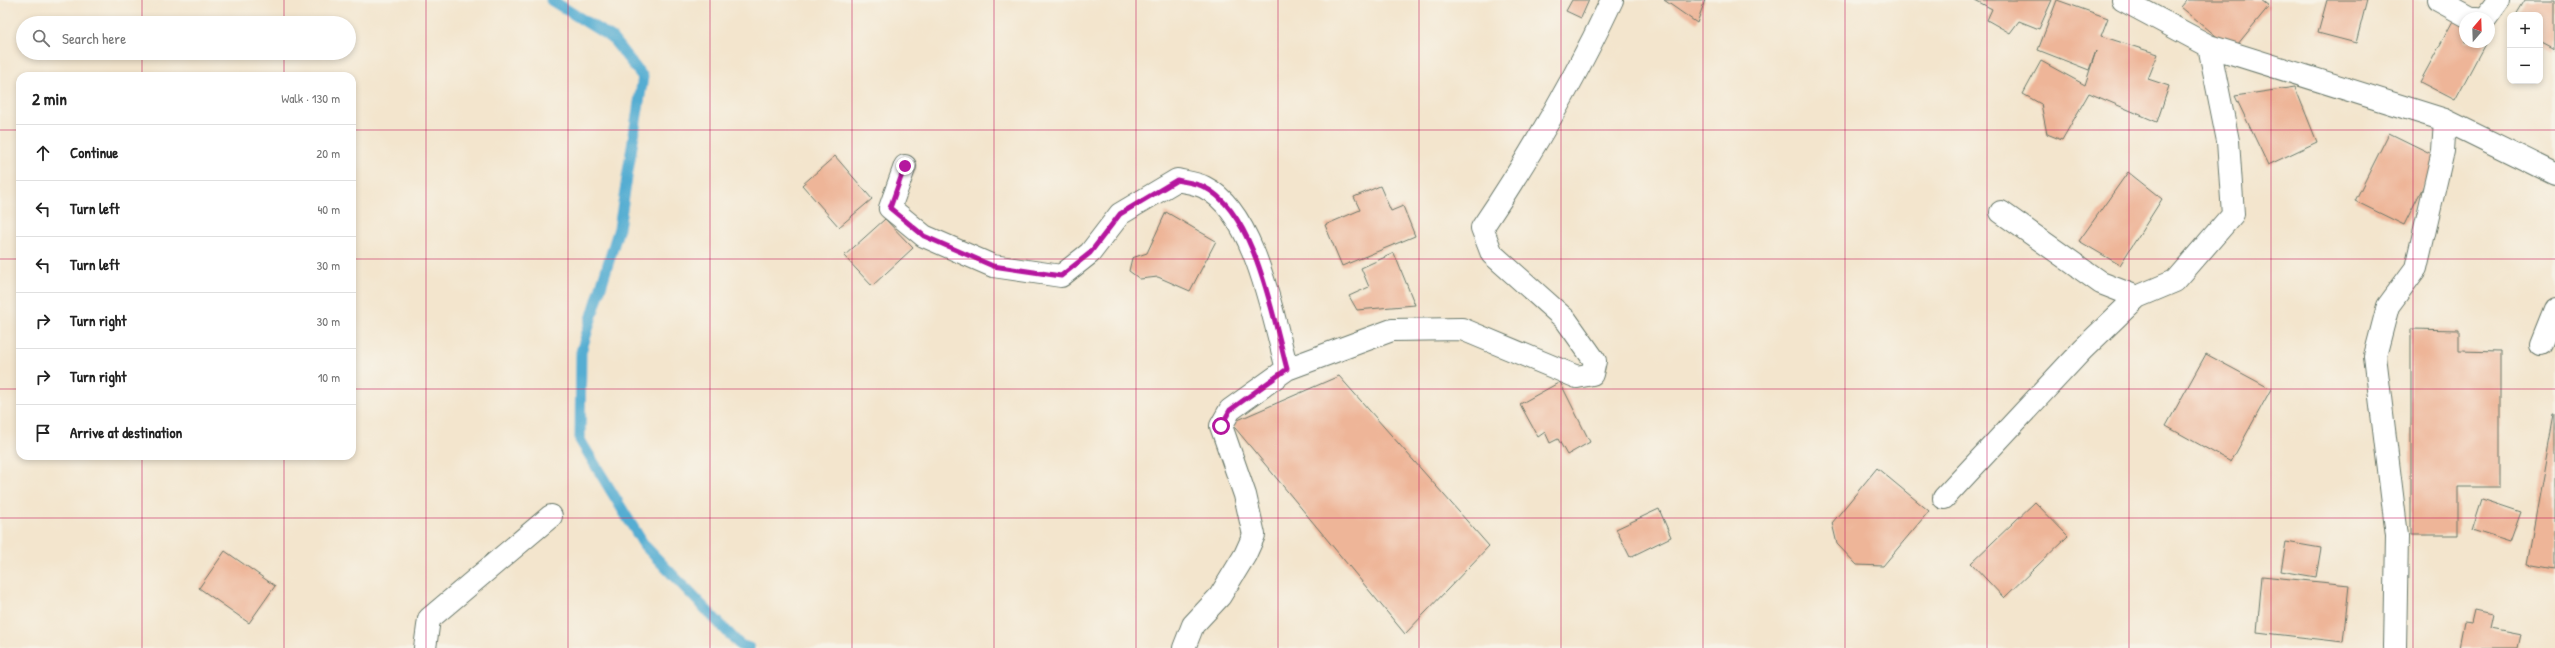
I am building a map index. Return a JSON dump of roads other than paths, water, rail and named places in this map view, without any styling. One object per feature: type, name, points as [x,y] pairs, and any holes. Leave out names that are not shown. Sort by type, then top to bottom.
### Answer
[{"type":"street","points":[[1184,648],[1193,625],[1220,596],[1245,555],[1254,535],[1245,495],[1221,426],[1230,410],[1287,369],[1392,330],[1462,329],[1577,376],[1592,374],[1595,361],[1570,326],[1492,254],[1482,228],[1514,181],[1584,59],[1612,0]]},
{"type":"street","points":[[2123,0],[2209,46],[2445,120],[2555,174]]},
{"type":"street","points":[[2438,0],[2460,12]]},
{"type":"street","points":[[2490,12],[2499,0]]},
{"type":"street","points":[[1944,498],[2083,349],[2137,297],[2175,281],[2233,214],[2228,141],[2209,46]]},
{"type":"street","points":[[2395,648],[2397,536],[2375,356],[2388,306],[2416,268],[2442,151],[2445,120]]},
{"type":"street","points":[[905,166],[890,208],[924,236],[993,266],[1061,276],[1090,253],[1120,214],[1177,180],[1204,187],[1232,210],[1256,254],[1287,369]]},
{"type":"street","points":[[2001,212],[2101,283],[2137,297]]},
{"type":"street","points":[[2542,344],[2555,309]]},
{"type":"street","points":[[425,648],[429,619],[551,516]]},
{"type":"waterway","points":[[551,0],[612,38],[643,77],[619,228],[581,352],[580,440],[644,545],[740,645],[749,648]]}]
